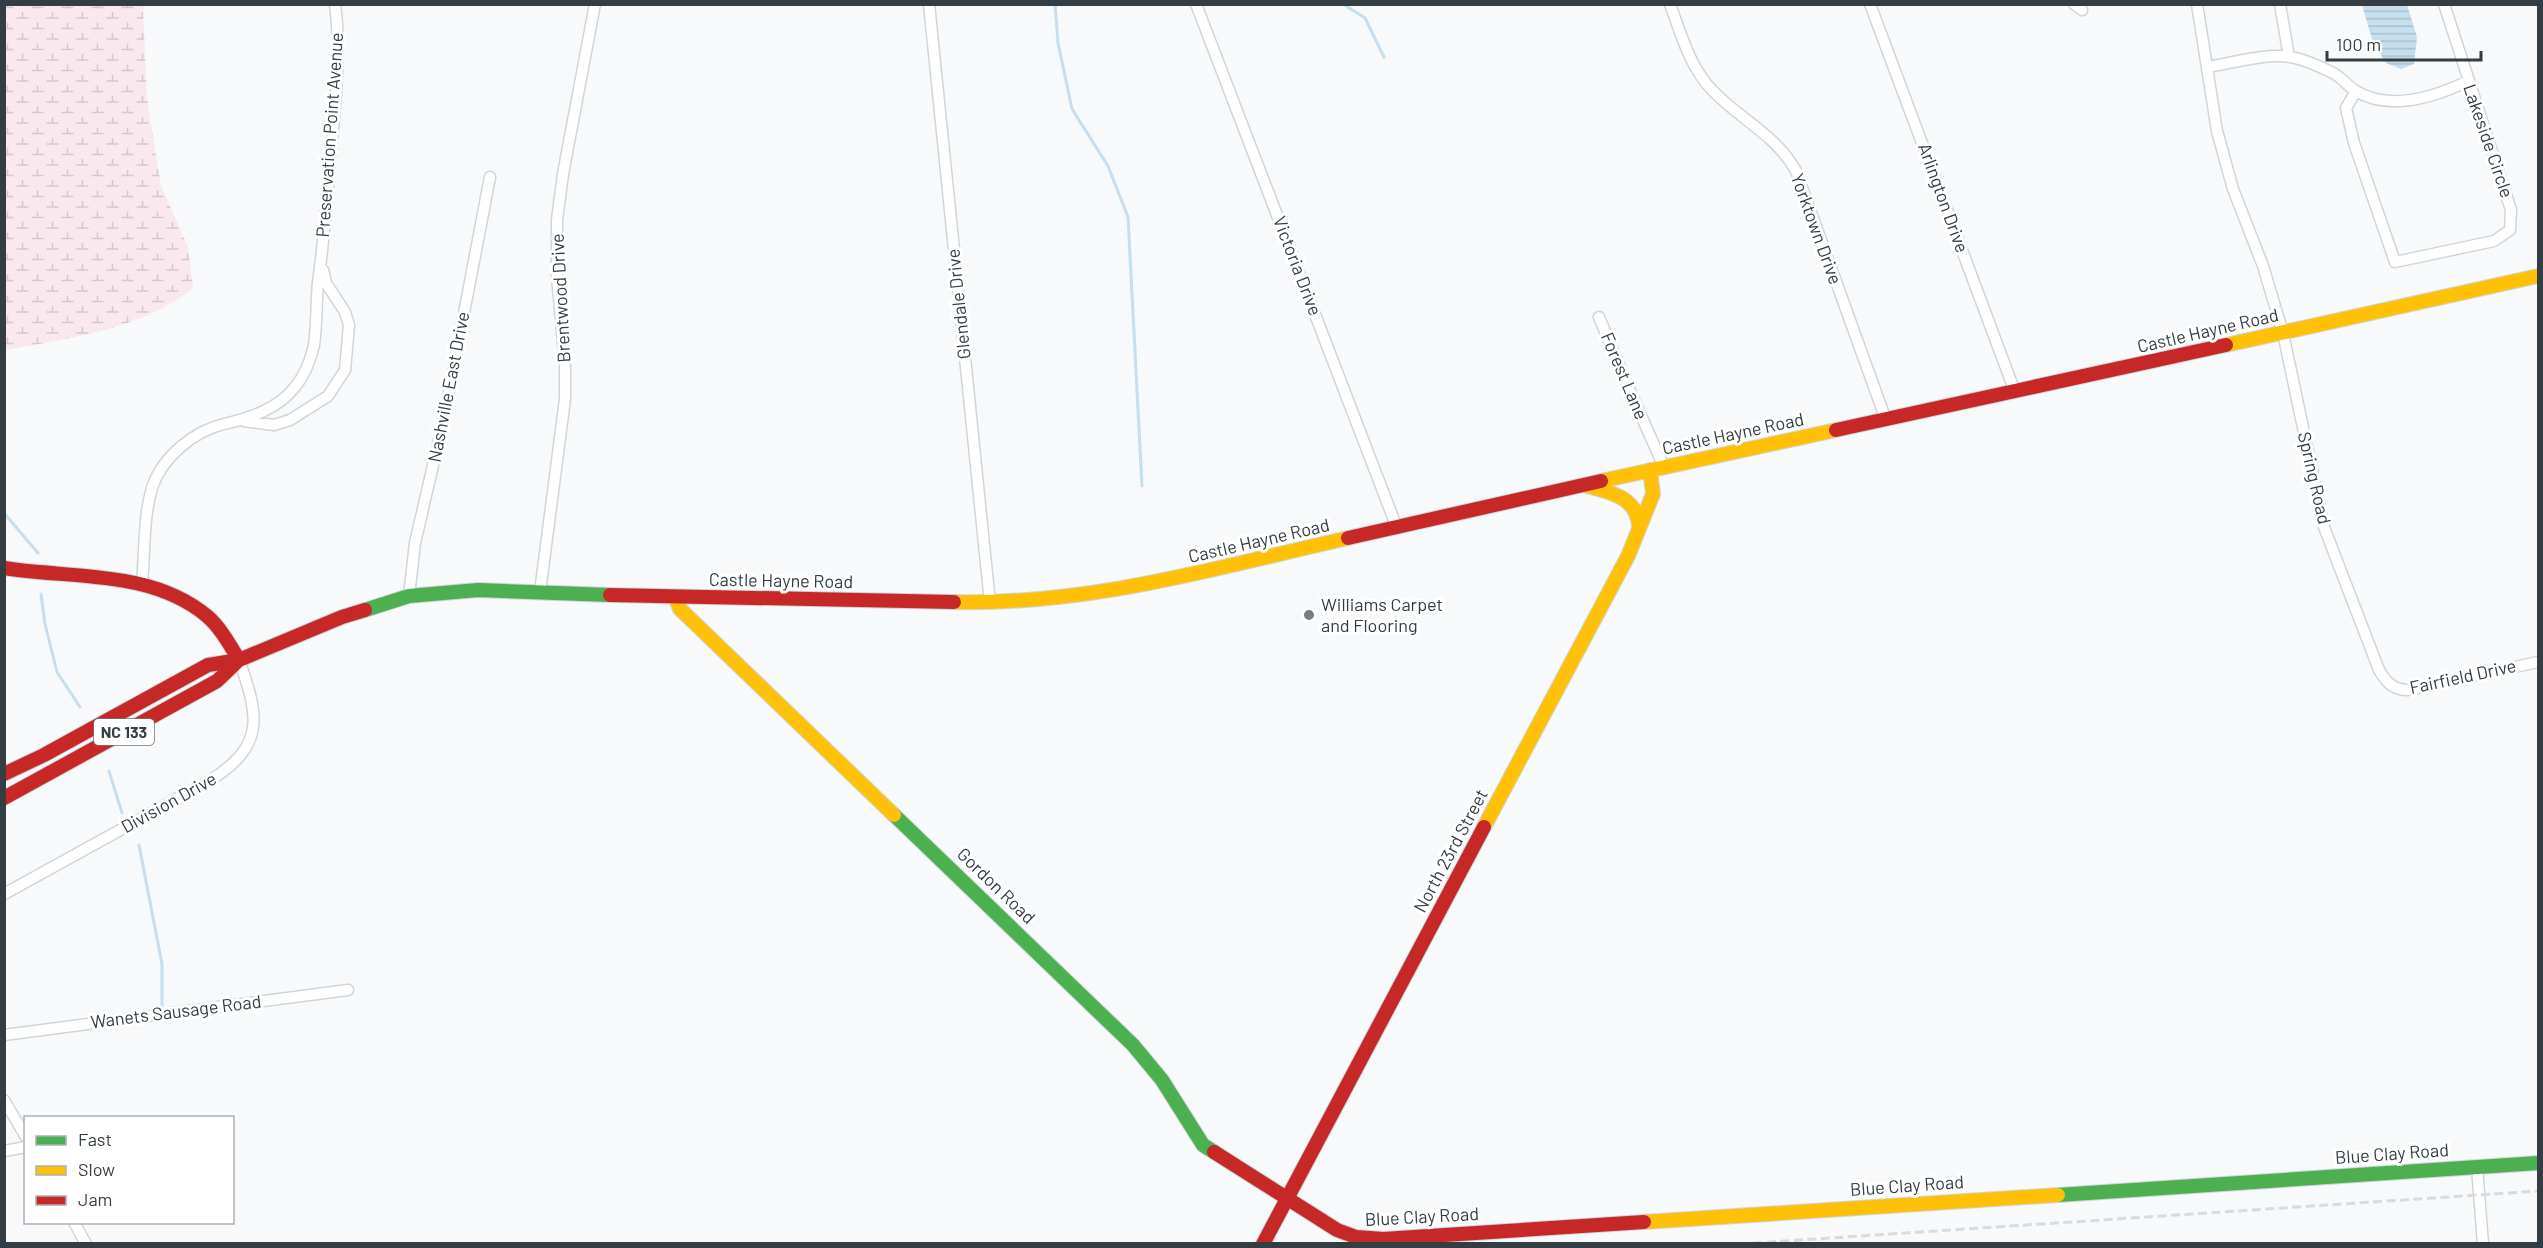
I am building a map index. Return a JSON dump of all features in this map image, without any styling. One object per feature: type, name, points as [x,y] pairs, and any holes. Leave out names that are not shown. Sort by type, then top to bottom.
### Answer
[{"type":"main road","name":"Castle Hayne Road","points":[[239,660],[342,617],[409,596],[478,590],[675,597],[990,603],[1048,600],[1114,591],[1582,484],[2015,392],[2538,276]]},
{"type":"main road","name":"North 23rd Street","points":[[1263,1244],[1637,536],[1653,494],[1650,470]]},
{"type":"main road","points":[[1582,484],[1613,492],[1631,504],[1640,523],[1637,536]]},
{"type":"main road","points":[[4,568],[142,583],[170,592],[201,611],[219,629],[239,660]]},
{"type":"main road","name":"Gordon Road","points":[[675,597],[680,609],[1133,1045],[1162,1080],[1203,1145],[1288,1199]]},
{"type":"main road","name":"NC 133","points":[[4,774],[44,755],[208,665],[239,660]]},
{"type":"main road","name":"NC 133","points":[[4,798],[217,681],[239,660]]},
{"type":"main road","points":[[4,780],[44,755]]},
{"type":"main road","name":"Blue Clay Road","points":[[1288,1199],[1345,1234],[1364,1239],[1383,1239],[2538,1163]]},
{"type":"street","name":"Preservation Point Avenue","points":[[244,421],[268,409],[296,387],[314,346],[339,43],[335,4]]},
{"type":"street","name":"Brentwood Drive","points":[[540,592],[565,399],[565,365],[557,277],[557,220],[563,174],[595,4]]},
{"type":"street","name":"Glendale Drive","points":[[929,4],[990,603]]},
{"type":"street","name":"Victoria Drive","points":[[1196,4],[1397,528]]},
{"type":"street","name":"Yorktown Drive","points":[[1670,4],[1690,57],[1700,76],[1726,104],[1770,137],[1793,166],[1886,420]]},
{"type":"street","name":"Arlington Drive","points":[[1870,4],[2015,392]]},
{"type":"street","name":"Spring Road","points":[[2198,4],[2217,131],[2233,189],[2263,266],[2283,333],[2324,527],[2359,619]]},
{"type":"street","points":[[2280,4],[2289,57]]},
{"type":"street","name":"Lakeside Circle","points":[[2355,91],[2346,108],[2354,143],[2395,262],[2494,241],[2510,230],[2511,210],[2444,4]]},
{"type":"street","points":[[2208,67],[2262,58],[2289,57],[2334,73],[2355,91],[2384,102],[2414,100],[2468,81]]},
{"type":"street","name":"Nashville East Drive","points":[[409,596],[415,543],[444,418],[490,177]]},
{"type":"street","name":"Preservation Point Avenue","points":[[142,583],[152,488],[160,471],[180,447],[198,433],[222,424],[244,421],[274,425],[290,420],[328,396],[345,370],[349,325],[345,312],[327,283],[321,266]]},
{"type":"street","name":"Forest Lane","points":[[1599,317],[1664,467]]},
{"type":"street","name":"Fairfield Drive","points":[[2359,619],[2383,677],[2400,690],[2416,690],[2538,662]]},
{"type":"street","name":"Division Drive","points":[[4,894],[209,781],[239,759],[249,744],[255,718],[253,701],[239,660]]},
{"type":"street","name":"Wanets Sausage Road","points":[[4,1035],[348,990]]},
{"type":"street","points":[[4,1100],[24,1134]]},
{"type":"street","points":[[4,1151],[24,1147]]},
{"type":"street","points":[[2477,1167],[2483,1244]]},
{"type":"street","points":[[75,1224],[86,1244]]},
{"type":"green space","points":[[5,4],[146,5],[143,10],[147,98],[161,186],[188,247],[193,288],[173,302],[128,323],[79,336],[5,350]]},
{"type":"water","points":[[2362,5],[2407,5],[2417,37],[2414,64],[2401,69],[2386,63],[2373,42]]},
{"type":"waterway","points":[[1055,4],[1058,43],[1072,109],[1108,166],[1128,217],[1142,486]]},
{"type":"waterway","points":[[1343,4],[1365,18],[1384,57]]},
{"type":"waterway","points":[[4,513],[38,553]]},
{"type":"waterway","points":[[41,594],[45,624],[57,672],[80,707]]},
{"type":"waterway","points":[[109,771],[122,813]]},
{"type":"waterway","points":[[139,845],[162,964],[162,1006]]},
{"type":"railway","points":[[1740,1244],[2538,1191]]},
{"type":"traffic: fast","points":[[365,610],[409,596],[478,590],[610,595]]},
{"type":"traffic: fast","points":[[894,815],[1133,1045],[1162,1080],[1203,1145],[1214,1152]]},
{"type":"traffic: fast","points":[[2058,1195],[2538,1163]]},
{"type":"traffic: slow","points":[[2226,345],[2538,276]]},
{"type":"traffic: slow","points":[[1601,481],[1836,430]]},
{"type":"traffic: slow","points":[[1484,827],[1628,556],[1653,494],[1650,470]]},
{"type":"traffic: slow","points":[[1587,486],[1622,498],[1634,509],[1639,527]]},
{"type":"traffic: slow","points":[[954,602],[1005,601],[1104,591],[1201,572],[1348,538]]},
{"type":"traffic: slow","points":[[675,597],[680,609],[894,815]]},
{"type":"traffic: slow","points":[[1644,1222],[2058,1195]]},
{"type":"traffic: jam","points":[[1836,430],[2226,345]]},
{"type":"traffic: jam","points":[[1348,538],[1601,481]]},
{"type":"traffic: jam","points":[[4,568],[110,578],[161,590],[185,601],[212,620],[239,660],[342,617],[365,610]]},
{"type":"traffic: jam","points":[[610,595],[954,602]]},
{"type":"traffic: jam","points":[[4,774],[44,755],[208,665],[239,660]]},
{"type":"traffic: jam","points":[[4,798],[217,681],[239,660]]},
{"type":"traffic: jam","points":[[1263,1244],[1484,827]]},
{"type":"traffic: jam","points":[[1214,1152],[1337,1230],[1356,1237],[1383,1239],[1644,1222]]},
{"type":"place","name":"Williams Carpet and Flooring","points":[[1309,615]]}]
